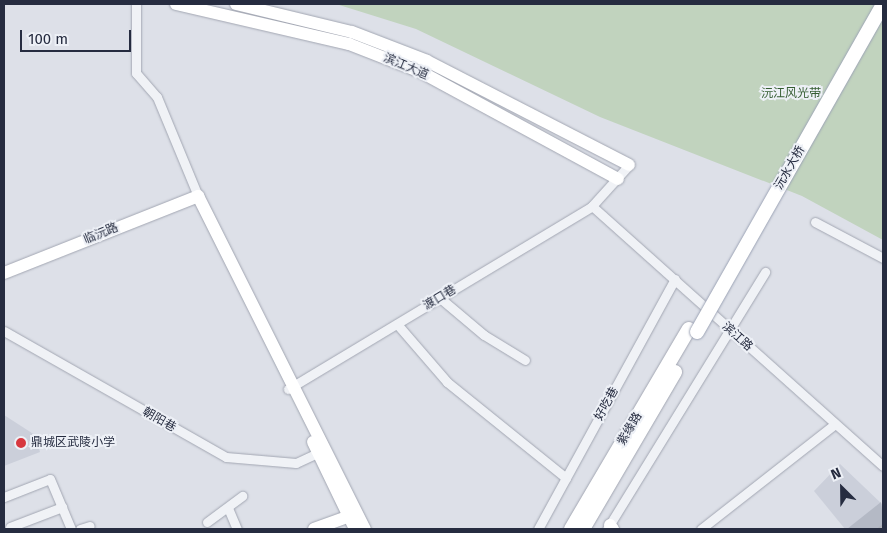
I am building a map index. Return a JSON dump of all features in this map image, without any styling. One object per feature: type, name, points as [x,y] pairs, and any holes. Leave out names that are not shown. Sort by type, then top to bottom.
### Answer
[{"type":"main road","name":"沅水大桥","points":[[693,331],[875,4]]},
{"type":"main road","name":"沅水大桥","points":[[693,331],[883,5]]},
{"type":"main road","name":"紫缘路","points":[[571,529],[693,331]]},
{"type":"main road","name":"紫缘路","points":[[584,529],[693,331]]},
{"type":"street","points":[[136,4],[136,73],[157,98],[198,196],[292,387],[355,529]]},
{"type":"street","name":"滨江大道","points":[[176,4],[349,44],[421,72],[618,179]]},
{"type":"street","name":"滨江大道","points":[[236,4],[352,32],[427,61],[629,165]]},
{"type":"street","name":"渡口巷","points":[[292,387],[592,206],[629,165]]},
{"type":"street","name":"临沅路","points":[[4,273],[198,196]]},
{"type":"street","name":"滨江路","points":[[592,206],[675,279],[728,330],[883,466]]},
{"type":"street","points":[[816,222],[883,258]]},
{"type":"street","points":[[610,528],[728,330],[765,272]]},
{"type":"street","name":"好吃巷","points":[[538,529],[675,279]]},
{"type":"street","points":[[440,298],[484,335],[525,360]]},
{"type":"street","points":[[397,324],[447,382],[566,478]]},
{"type":"street","name":"朝阳巷","points":[[4,331],[226,457],[296,462],[322,451]]},
{"type":"street","points":[[701,529],[836,424]]},
{"type":"street","points":[[322,451],[365,529]]},
{"type":"street","points":[[4,497],[50,479],[71,529]]},
{"type":"street","points":[[207,522],[242,496]]},
{"type":"street","points":[[10,528],[62,507]]},
{"type":"street","points":[[228,508],[237,529]]},
{"type":"street","points":[[314,529],[349,516]]},
{"type":"street","points":[[80,529],[90,526]]},
{"type":"shaded area","name":"鼎城区武陵小学","points":[[4,415],[35,435],[40,452],[4,466]]},
{"type":"shaded area","points":[[840,464],[883,505],[883,524],[877,529],[845,529],[814,491]]},
{"type":"green space","name":"沅江风光带","points":[[336,4],[883,4],[883,240],[802,196],[600,117],[416,29]]},
{"type":"building","points":[[881,502],[883,524],[877,529],[847,529]]},
{"type":"place","name":"鼎城区武陵小学","points":[[21,443]]}]
